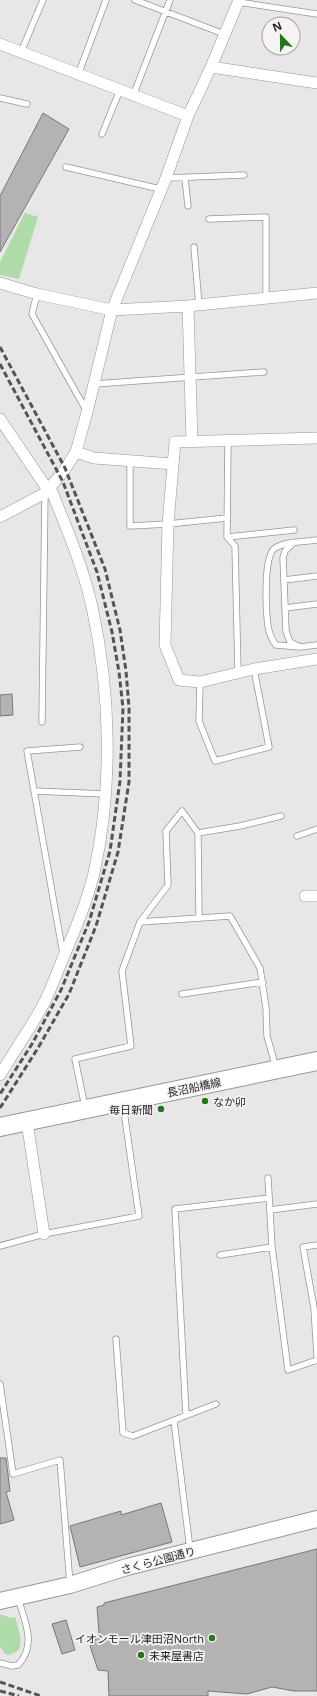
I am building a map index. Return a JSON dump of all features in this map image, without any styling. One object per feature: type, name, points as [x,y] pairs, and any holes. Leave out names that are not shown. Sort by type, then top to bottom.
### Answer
[{"type":"main road","name":"長沼船橋線","points":[[0,1127],[317,1061]]},
{"type":"street","points":[[0,518],[48,490],[76,452],[88,412],[112,310],[160,189],[166,178],[188,116],[211,67],[238,1]]},
{"type":"street","points":[[0,44],[188,116]]},
{"type":"street","points":[[211,67],[317,83]]},
{"type":"street","points":[[0,283],[37,294],[112,310],[193,305],[317,293]]},
{"type":"street","points":[[192,442],[190,377],[193,305]]},
{"type":"street","points":[[0,419],[48,490],[76,552],[92,607],[104,686],[108,741],[101,839],[84,908],[43,1004],[0,1075]]},
{"type":"street","points":[[317,438],[175,442],[168,524],[165,645],[179,680],[200,682],[254,669],[317,659]]},
{"type":"street","points":[[76,452],[94,458],[173,464]]},
{"type":"street","points":[[305,896],[317,896]]},
{"type":"street","points":[[27,1122],[44,1234]]},
{"type":"street","name":"さくら公園通り","points":[[0,1601],[70,1585],[127,1567],[317,1519]]},
{"type":"lane","points":[[21,52],[43,0]]},
{"type":"lane","points":[[78,74],[106,0]]},
{"type":"lane","points":[[135,0],[224,34]]},
{"type":"lane","points":[[133,96],[170,0]]},
{"type":"lane","points":[[238,1],[317,14]]},
{"type":"lane","points":[[102,134],[120,90]]},
{"type":"lane","points":[[0,98],[27,104]]},
{"type":"lane","points":[[66,167],[160,189]]},
{"type":"lane","points":[[166,178],[244,175]]},
{"type":"lane","points":[[185,178],[188,206]]},
{"type":"lane","points":[[209,220],[266,217],[266,298]]},
{"type":"lane","points":[[193,305],[194,247]]},
{"type":"lane","points":[[37,294],[32,314],[88,412]]},
{"type":"lane","points":[[94,384],[264,372]]},
{"type":"lane","points":[[228,441],[227,537],[235,546],[238,673]]},
{"type":"lane","points":[[130,461],[130,526],[227,518]]},
{"type":"lane","points":[[42,722],[48,490]]},
{"type":"lane","points":[[227,537],[294,530]]},
{"type":"lane","points":[[317,540],[293,543],[274,548],[270,554],[266,567],[268,627],[276,645],[300,647],[317,645]]},
{"type":"lane","points":[[293,543],[286,551],[283,558],[286,631],[290,642],[300,647]]},
{"type":"lane","points":[[284,580],[317,576]]},
{"type":"lane","points":[[285,608],[317,604]]},
{"type":"lane","points":[[200,682],[199,721],[214,761],[269,747],[254,669]]},
{"type":"lane","points":[[64,956],[27,751],[80,747]]},
{"type":"lane","points":[[34,791],[105,794]]},
{"type":"lane","points":[[85,1110],[75,1059],[131,1046],[122,972],[140,922],[168,885],[166,831],[182,811],[198,833],[199,918]]},
{"type":"lane","points":[[198,833],[240,826],[281,816]]},
{"type":"lane","points":[[297,836],[317,829]]},
{"type":"lane","points":[[140,922],[230,916],[260,968],[266,1008],[267,1036],[276,1069]]},
{"type":"lane","points":[[182,994],[263,982]]},
{"type":"lane","points":[[0,1246],[44,1234],[139,1216],[123,1102]]},
{"type":"lane","points":[[268,1178],[272,1247],[288,1370],[317,1360]]},
{"type":"lane","points":[[186,1415],[175,1209],[269,1198]]},
{"type":"lane","points":[[270,1210],[317,1204]]},
{"type":"lane","points":[[317,1245],[303,1247],[314,1308],[317,1356]]},
{"type":"lane","points":[[220,1255],[272,1247]]},
{"type":"lane","points":[[116,1339],[124,1433],[133,1436],[216,1404]]},
{"type":"lane","points":[[0,1384],[13,1474],[60,1460],[70,1585]]},
{"type":"lane","points":[[174,1421],[190,1551]]},
{"type":"lane","points":[[0,1663],[12,1666],[18,1665],[27,1652],[29,1643],[28,1635],[18,1597]]},
{"type":"green space","points":[[25,213],[38,217],[19,279],[0,275],[0,262]]},
{"type":"green space","points":[[0,1614],[11,1618],[15,1617],[19,1629],[19,1650],[10,1655],[5,1654],[0,1646]]},
{"type":"building","points":[[43,113],[69,129],[0,252],[0,196]]},
{"type":"building","points":[[12,694],[13,715],[0,716],[0,695]]},
{"type":"building","points":[[0,1458],[6,1458],[10,1491],[6,1492],[14,1520],[0,1524]]},
{"type":"building","points":[[161,1503],[172,1542],[80,1567],[70,1526],[121,1511],[121,1515]]},
{"type":"building","name":"イオンモール津田沼North","points":[[317,1549],[317,1691],[294,1691],[272,1687],[247,1694],[208,1691],[208,1696],[109,1696],[108,1671],[98,1670],[90,1646],[96,1639],[99,1632],[97,1607],[104,1605],[104,1603]]},
{"type":"building","points":[[66,1620],[75,1650],[62,1654],[52,1624]]},
{"type":"railway","points":[[0,347],[65,468],[105,569],[120,630],[126,671],[129,708],[129,782],[118,852],[96,926],[69,994],[38,1048],[0,1108]]},
{"type":"railway","points":[[0,364],[63,482],[97,572],[112,632],[123,708],[120,781],[110,851],[89,922],[61,990],[32,1044],[0,1094]]},
{"type":"railway","points":[[0,1682],[41,1696]]},
{"type":"railway","points":[[0,1691],[19,1696]]},
{"type":"place","name":"なか卯","points":[[205,1101]]},
{"type":"place","name":"毎日新聞","points":[[161,1109]]},
{"type":"place","name":"イオンモール津田沼North","points":[[212,1638]]},
{"type":"place","name":"未来屋書店","points":[[141,1655]]}]
